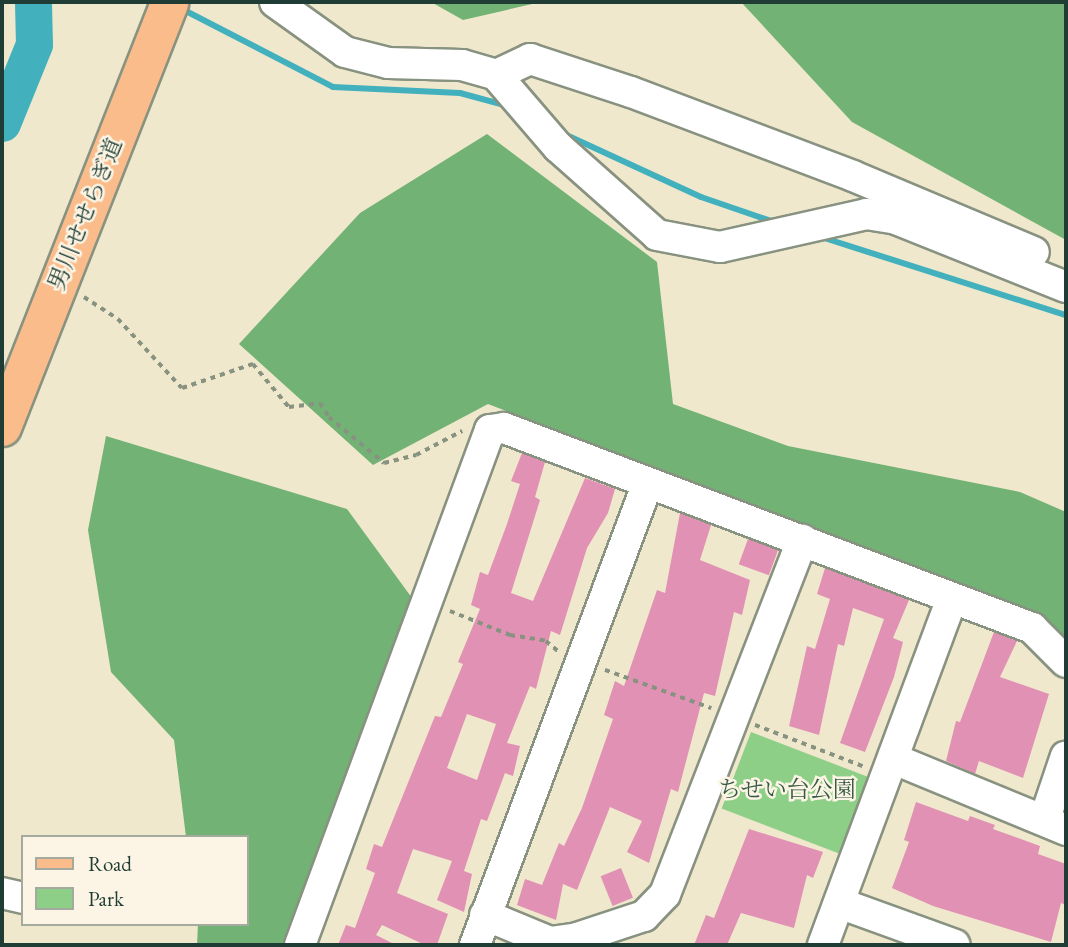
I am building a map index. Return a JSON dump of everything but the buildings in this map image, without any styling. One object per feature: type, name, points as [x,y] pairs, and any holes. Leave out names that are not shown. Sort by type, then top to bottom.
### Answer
[{"type":"main road","name":"男川せせらぎ道","points":[[2,428],[169,2]]},
{"type":"street","points":[[275,2],[345,52],[387,63],[462,65],[496,75],[558,147],[657,235],[720,247],[866,214],[896,219],[1066,287]]},
{"type":"street","points":[[496,75],[530,59],[631,92],[853,176],[1066,266]]},
{"type":"street","points":[[300,945],[429,604],[490,430],[498,429],[802,540],[1032,628],[1066,662]]},
{"type":"street","points":[[475,945],[647,484]]},
{"type":"street","points":[[485,915],[550,942],[577,938],[644,916],[665,894],[802,540]]},
{"type":"street","points":[[823,945],[952,598]]},
{"type":"street","points":[[890,767],[1056,824],[1066,756]]},
{"type":"street","points":[[2,893],[21,898]]},
{"type":"street","points":[[839,902],[955,945]]},
{"type":"path","points":[[83,289],[85,300],[118,319],[182,388],[253,363],[289,407],[320,402],[329,417],[384,463],[444,443],[483,418],[498,429]]},
{"type":"path","points":[[429,604],[510,635],[546,641],[558,652],[733,717],[890,767]]},
{"type":"green space","points":[[431,2],[541,2],[463,20]]},
{"type":"green space","points":[[741,2],[1066,2],[1066,240],[852,122]]},
{"type":"green space","points":[[487,134],[657,262],[673,404],[788,446],[1020,492],[1066,512],[1066,646],[1029,615],[488,404],[373,465],[239,344],[360,213]]},
{"type":"green space","points":[[106,436],[347,509],[412,598],[293,945],[197,945],[198,926],[248,926],[248,835],[186,835],[174,740],[111,672],[88,530]]},
{"type":"green space","name":"ちせい台公園","points":[[751,732],[883,783],[853,859],[722,809]]},
{"type":"waterway","points":[[2,123],[34,44],[33,2]]},
{"type":"waterway","points":[[180,8],[333,87],[460,93],[508,106]]},
{"type":"waterway","points":[[562,133],[701,197],[774,222]]},
{"type":"waterway","points":[[818,236],[1066,315]]}]
